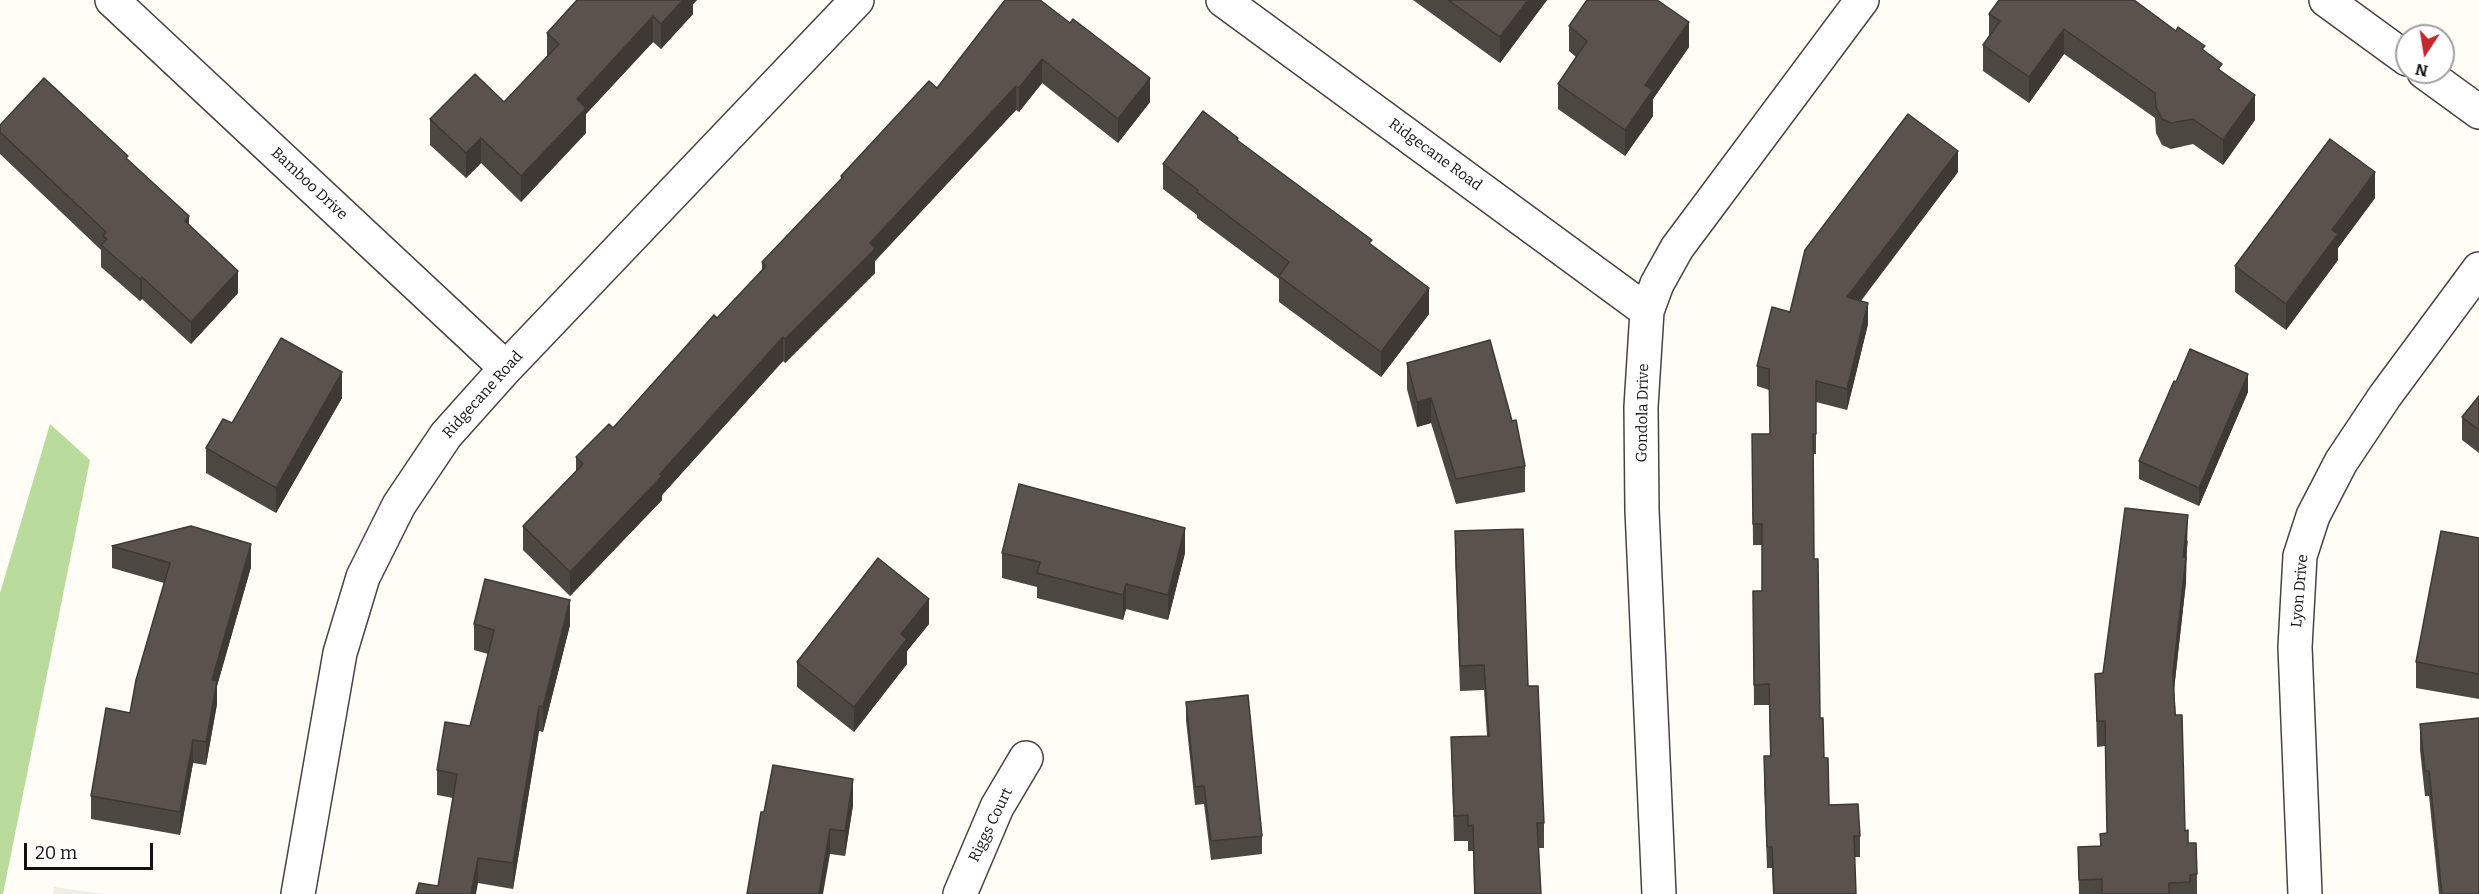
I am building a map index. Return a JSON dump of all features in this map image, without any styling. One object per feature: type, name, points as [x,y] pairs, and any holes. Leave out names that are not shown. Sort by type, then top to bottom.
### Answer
[{"type":"street","name":"Bamboo Drive","points":[[112,0],[506,368]]},
{"type":"street","name":"Ridgecane Road","points":[[298,894],[340,653],[363,577],[399,505],[446,435],[506,368],[857,0]]},
{"type":"street","name":"Ridgecane Road","points":[[1223,0],[1647,311]]},
{"type":"street","name":"Gondola Drive","points":[[1659,894],[1642,510],[1641,407],[1647,311],[1677,248],[1862,0]]},
{"type":"street","points":[[2326,0],[2395,50]]},
{"type":"street","points":[[2440,84],[2479,112]]},
{"type":"street","name":"Lyon Drive","points":[[2305,894],[2295,647],[2300,556],[2313,516],[2341,462],[2385,396],[2479,269]]},
{"type":"street","name":"Riggs Court","points":[[960,894],[997,807],[1026,758]]},
{"type":"green space","points":[[50,424],[90,460],[3,894],[0,894],[0,593]]},
{"type":"shaded area","points":[[54,887],[105,894],[53,894]]},
{"type":"building","points":[[577,0],[683,0],[661,24],[653,16],[577,99],[586,108],[521,176],[481,138],[466,153],[430,119],[475,74],[504,102],[559,44],[547,33]]},
{"type":"building","points":[[1005,0],[1040,0],[1070,23],[1073,19],[1150,78],[1118,119],[1042,59],[1019,88],[1016,86],[870,243],[875,249],[785,339],[783,337],[660,474],[662,476],[570,572],[523,526],[583,464],[576,457],[609,424],[613,428],[714,315],[717,318],[766,266],[762,262],[843,177],[841,176],[929,81],[937,88]]},
{"type":"building","points":[[1448,0],[1528,0],[1500,37]]},
{"type":"building","points":[[1587,0],[1657,0],[1689,22],[1645,85],[1653,90],[1625,130],[1558,84],[1587,41],[1569,26]]},
{"type":"building","points":[[1999,0],[2134,0],[2176,31],[2178,27],[2205,46],[2202,49],[2222,64],[2218,69],[2255,95],[2223,140],[2193,119],[2171,123],[2162,119],[2156,107],[2155,93],[2064,29],[2029,77],[1983,45],[2000,21],[1989,14]]},
{"type":"building","points":[[44,78],[189,216],[185,221],[238,271],[191,322],[142,277],[140,279],[101,245],[107,239],[103,236],[106,232],[0,132],[0,125]]},
{"type":"building","points":[[1203,111],[1238,138],[1237,140],[1372,240],[1369,243],[1429,288],[1381,352],[1279,276],[1289,262],[1163,164]]},
{"type":"building","points":[[1908,114],[1958,151],[1847,297],[1868,303],[1847,389],[1816,381],[1816,434],[1813,434],[1814,559],[1818,559],[1820,718],[1823,718],[1824,758],[1828,758],[1829,805],[1858,804],[1860,836],[1854,836],[1856,894],[1774,894],[1772,847],[1767,847],[1764,756],[1771,756],[1769,684],[1754,685],[1753,591],[1762,591],[1762,524],[1753,524],[1752,434],[1770,434],[1769,369],[1757,366],[1772,307],[1790,312],[1805,250]]},
{"type":"building","points":[[2330,139],[2375,172],[2332,230],[2338,234],[2286,304],[2235,266]]},
{"type":"building","points":[[281,338],[342,372],[276,488],[206,448],[223,419],[232,423]]},
{"type":"building","points":[[1490,340],[1512,421],[1516,420],[1525,466],[1456,479],[1431,398],[1417,402],[1407,363]]},
{"type":"building","points":[[2190,349],[2248,374],[2199,488],[2139,461]]},
{"type":"building","points":[[2479,396],[2479,430],[2462,417]]},
{"type":"building","points":[[1019,484],[1185,528],[1168,595],[1126,584],[1123,595],[1037,573],[1040,562],[1002,553]]},
{"type":"building","points":[[2125,508],[2188,515],[2183,557],[2186,557],[2173,673],[2175,715],[2182,715],[2185,831],[2188,830],[2188,843],[2196,843],[2197,874],[2190,875],[2190,882],[2169,883],[2169,894],[2102,894],[2102,879],[2079,880],[2078,847],[2101,846],[2100,834],[2107,833],[2105,721],[2097,721],[2095,674],[2103,673]]},
{"type":"building","points":[[191,526],[251,544],[212,680],[217,681],[206,742],[193,740],[180,812],[91,796],[106,708],[130,713],[136,680],[170,563],[112,546]]},
{"type":"building","points":[[1523,529],[1528,686],[1538,686],[1544,823],[1537,823],[1541,894],[1475,894],[1473,825],[1468,826],[1468,815],[1454,816],[1451,737],[1489,736],[1484,665],[1460,666],[1455,531]]},
{"type":"building","points":[[2441,531],[2479,538],[2479,674],[2416,662]]},
{"type":"building","points":[[878,558],[929,599],[901,634],[907,639],[854,707],[797,662]]},
{"type":"building","points":[[485,579],[570,600],[543,707],[539,706],[513,863],[478,858],[471,894],[416,894],[419,883],[438,886],[457,774],[437,770],[445,722],[470,726],[494,630],[474,624]]},
{"type":"building","points":[[1248,695],[1262,836],[1211,841],[1204,786],[1195,787],[1186,702]]},
{"type":"building","points":[[2479,718],[2479,894],[2442,894],[2429,771],[2425,771],[2420,724]]},
{"type":"building","points":[[773,765],[853,779],[845,831],[830,829],[819,894],[747,894],[761,812],[764,812]]}]
